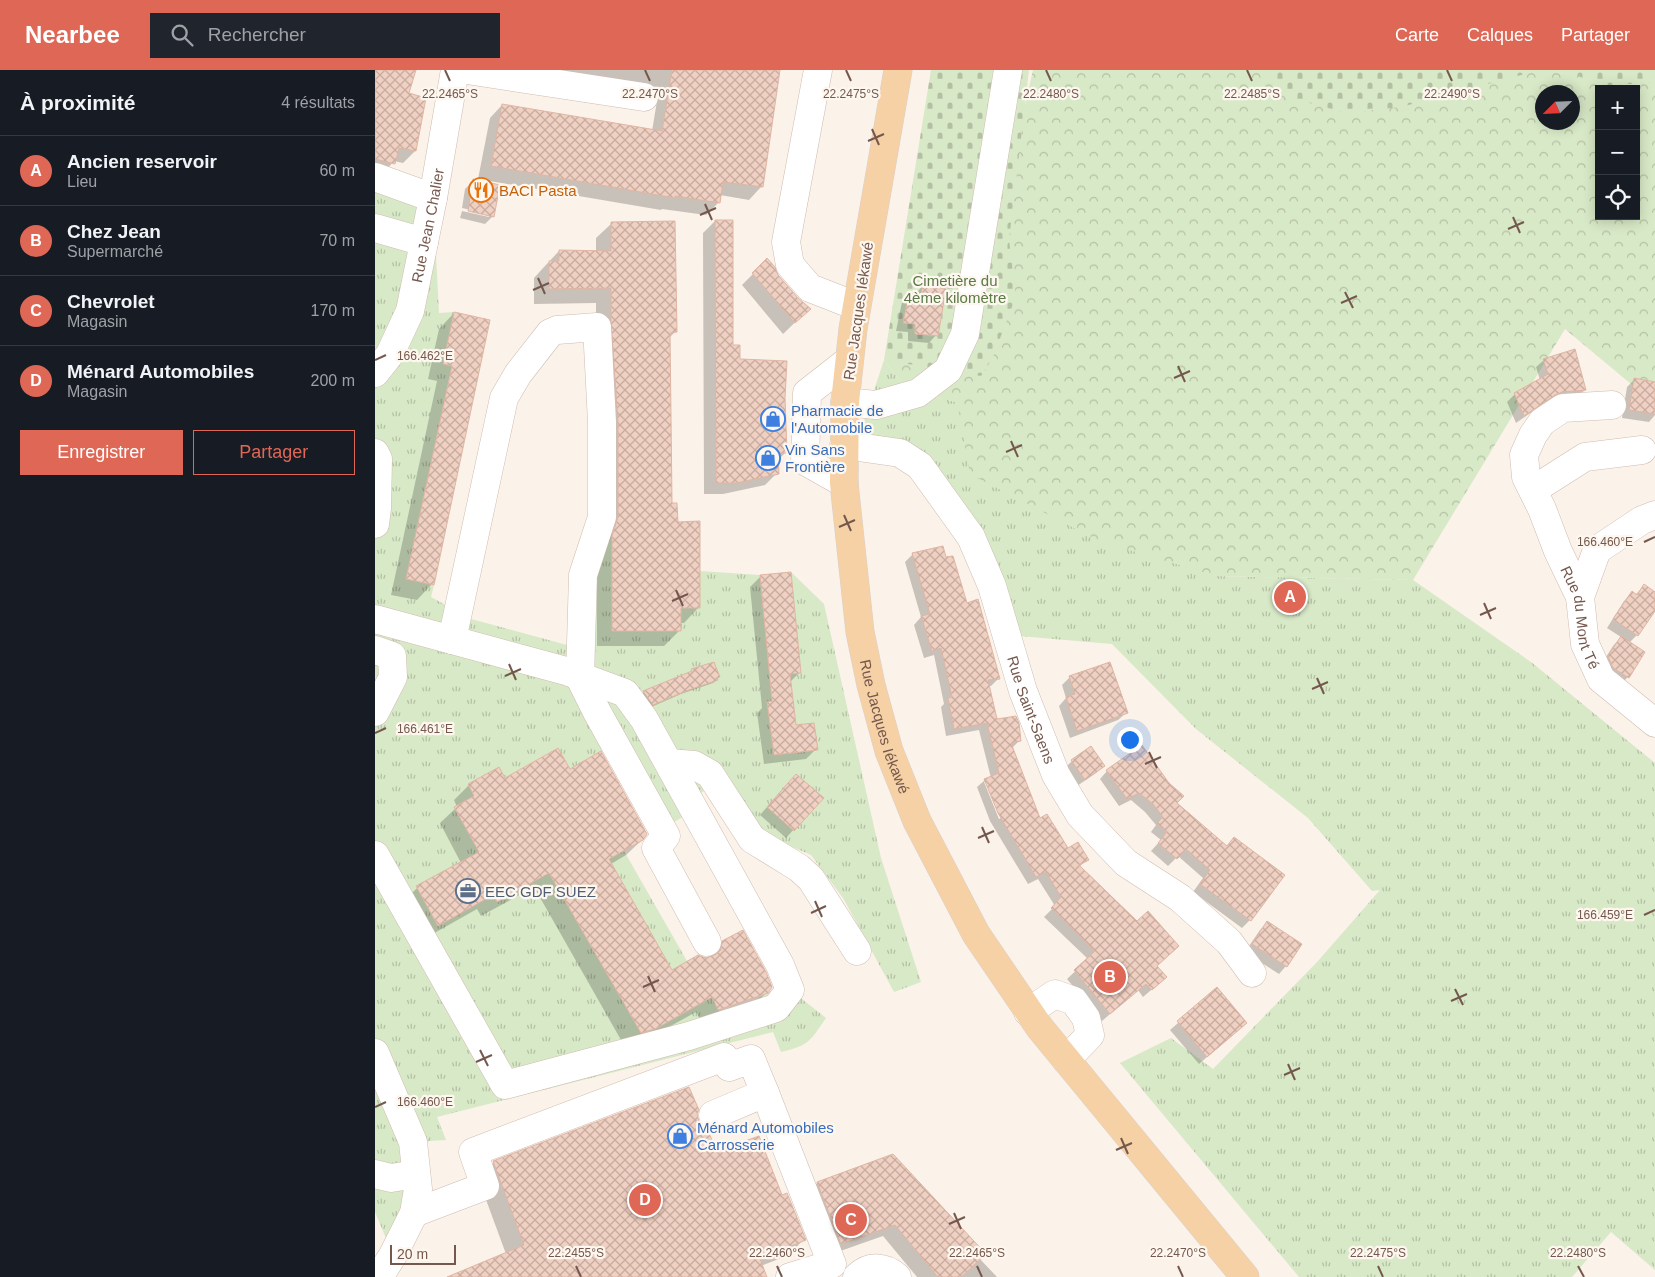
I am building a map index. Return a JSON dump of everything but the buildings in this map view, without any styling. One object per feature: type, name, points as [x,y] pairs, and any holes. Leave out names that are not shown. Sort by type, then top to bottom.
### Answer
[{"type":"main road","name":"Rue Jacques Iékawé","points":[[898,70],[856,306],[845,402],[843,445],[844,483],[860,632],[871,685],[889,751],[917,821],[976,934],[1039,1028],[1245,1277]]},
{"type":"street","name":"Rue Jean Chalier","points":[[375,373],[390,354],[410,311],[433,198],[455,70]]},
{"type":"street","points":[[467,70],[643,98]]},
{"type":"street","points":[[818,70],[786,242],[790,265],[809,288],[856,306]]},
{"type":"street","points":[[845,402],[876,405],[918,393],[948,370],[965,334],[1008,70]]},
{"type":"street","points":[[375,177],[433,198]]},
{"type":"street","points":[[375,228],[423,242]]},
{"type":"street","points":[[452,640],[504,398],[518,374],[550,333],[557,330],[597,327],[602,517],[583,575],[583,641],[580,678],[666,836],[656,848],[707,942]]},
{"type":"street","points":[[844,483],[805,461],[807,393],[849,362]]},
{"type":"street","name":"Rue du Mont Té","points":[[1612,405],[1563,408],[1542,422],[1533,435],[1524,455],[1526,476],[1580,597],[1585,644],[1601,680],[1655,723]]},
{"type":"street","name":"Rue Saint-Saens","points":[[843,445],[900,453],[920,466],[971,537],[992,586],[1026,699],[1056,775],[1080,815],[1126,863],[1180,898],[1229,942],[1252,973]]},
{"type":"street","points":[[1533,490],[1585,457],[1642,450]]},
{"type":"street","points":[[375,453],[378,459],[375,524]]},
{"type":"street","points":[[1580,597],[1597,550],[1642,520],[1655,515]]},
{"type":"street","points":[[375,619],[565,671],[625,693],[644,719],[669,763],[780,965],[790,990],[776,1008],[689,1036],[505,1085],[375,855]]},
{"type":"street","points":[[375,650],[392,656],[393,677],[375,712]]},
{"type":"street","points":[[669,763],[695,765],[710,774],[752,839],[799,868],[811,879],[857,951]]},
{"type":"street","points":[[1029,1012],[1055,994],[1074,1001],[1086,1018],[1091,1035],[1066,1060]]},
{"type":"street","points":[[375,1053],[375,1058]]},
{"type":"street","points":[[375,1053],[413,1142],[418,1189],[414,1213],[393,1255],[379,1277]]},
{"type":"street","points":[[414,1213],[485,1186],[473,1152],[724,1057],[729,1067],[751,1059],[832,1264],[843,1271],[862,1274],[875,1268],[884,1269],[893,1272],[897,1277]]},
{"type":"street","points":[[713,1115],[765,1093]]},
{"type":"street","points":[[375,1174],[391,1178],[415,1174]]},
{"type":"street","points":[[790,1277],[832,1264]]},
{"type":"green space","name":"Cimetière du 4ème kilomètre","points":[[931,70],[1029,70],[1009,240],[1016,296],[993,357],[981,376],[884,360]]},
{"type":"green space","points":[[1033,70],[1655,70],[1655,404],[1565,329],[1413,580],[1216,576],[1099,541],[970,474],[957,402],[908,391],[884,360],[897,342],[1006,114],[1025,105]]},
{"type":"green space","points":[[1270,70],[1540,70],[1401,107],[1346,113],[1299,100],[1276,91],[1268,75]]},
{"type":"green space","points":[[1563,70],[1655,70],[1655,82],[1600,85]]},
{"type":"green space","points":[[375,191],[433,198],[439,313],[454,312],[452,366],[406,579],[434,585],[431,597],[471,619],[567,645],[583,575],[612,513],[612,631],[681,631],[681,608],[700,607],[700,571],[760,575],[770,676],[800,673],[791,572],[824,604],[881,858],[921,982],[894,992],[843,898],[811,855],[781,842],[750,825],[724,779],[689,800],[694,810],[653,835],[605,750],[570,769],[557,748],[505,778],[498,767],[468,784],[474,796],[454,807],[479,852],[416,887],[438,925],[493,895],[497,902],[530,884],[562,842],[554,881],[643,1036],[693,1008],[609,859],[624,851],[687,961],[691,959],[723,1018],[783,984],[826,1018],[808,1041],[798,1047],[781,1052],[773,1032],[437,1117],[446,1140],[413,1142],[393,1255],[375,1212]]},
{"type":"green space","points":[[884,360],[908,391],[957,402],[1216,576],[1413,580],[1531,662],[1655,763],[1655,1270],[1611,1232],[1572,1277],[1299,1277],[1120,1063],[1171,1038],[1213,1069],[1318,961],[1380,890],[1372,891],[1308,818],[1196,729],[1112,644],[1007,635],[992,586],[900,453],[860,433]]},
{"type":"place","name":"BACI Pasta","points":[[481,190]]},
{"type":"place","name":"Pharmacie de l'Automobile","points":[[773,419]]},
{"type":"place","name":"Vin Sans Frontière","points":[[768,458]]},
{"type":"place","name":"Ancien reservoir","points":[[1290,597]]},
{"type":"place","name":"EEC GDF SUEZ","points":[[468,891]]},
{"type":"place","name":"Chez Jean","points":[[1110,977]]},
{"type":"place","name":"Ménard Automobiles Carrosserie","points":[[680,1136]]},
{"type":"place","name":"Ménard Automobiles","points":[[645,1200]]},
{"type":"place","name":"Chevrolet","points":[[851,1220]]}]
